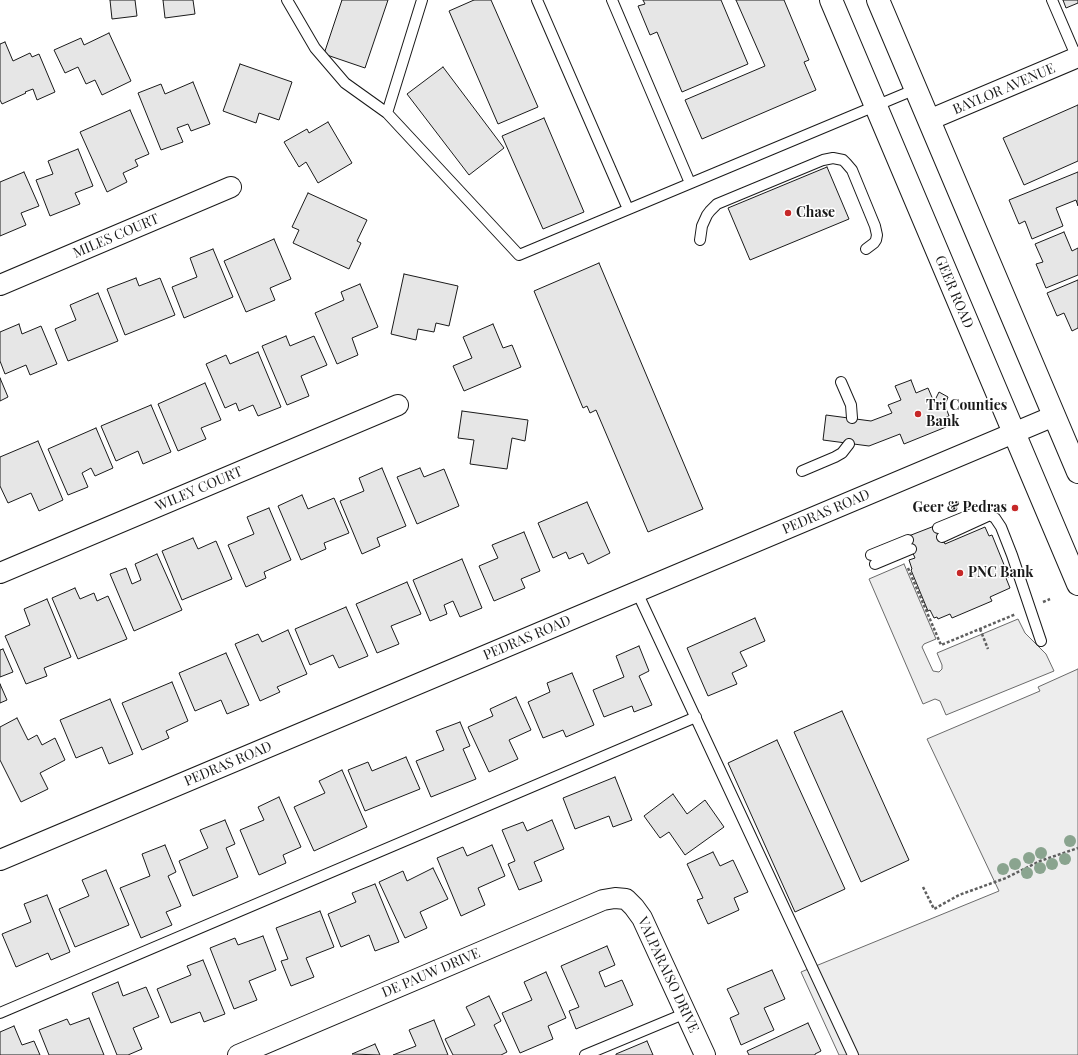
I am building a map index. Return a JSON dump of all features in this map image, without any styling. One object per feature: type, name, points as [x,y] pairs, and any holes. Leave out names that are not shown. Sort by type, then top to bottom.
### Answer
[{"type":"main road","name":"GEER ROAD","points":[[831,0],[1078,584]]},
{"type":"main road","points":[[878,0],[1078,472]]},
{"type":"street","name":"BAYLOR AVENUE","points":[[929,120],[1077,58]]},
{"type":"street","name":"MILES COURT","points":[[0,285],[231,187]]},
{"type":"street","name":"WILEY COURT","points":[[0,573],[398,405]]},
{"type":"street","name":"PEDRAS ROAD","points":[[2,856],[637,592],[1054,416]]},
{"type":"street","name":"DE PAUW DRIVE","points":[[238,1055],[603,900],[615,898],[626,899]]},
{"type":"street","name":"VALPARAISO DRIVE","points":[[626,899],[642,918],[705,1055]]},
{"type":"lane","points":[[287,0],[315,48],[345,83],[387,113],[519,255],[916,89]]},
{"type":"lane","points":[[387,113],[422,0]]},
{"type":"lane","points":[[537,0],[628,209]]},
{"type":"lane","points":[[612,0],[690,183]]},
{"type":"lane","points":[[1052,0],[1077,58]]},
{"type":"lane","points":[[700,240],[702,226],[707,215],[717,204],[824,160],[833,158],[843,160],[852,170],[875,226],[877,235],[876,240],[866,249]]},
{"type":"lane","points":[[841,382],[851,405],[852,418]]},
{"type":"lane","points":[[802,471],[842,453],[849,444]]},
{"type":"lane","points":[[940,532],[977,512],[986,513],[994,518],[1001,527],[1012,555],[1042,641]]},
{"type":"lane","points":[[873,560],[909,545]]},
{"type":"lane","points":[[637,592],[853,1055]]},
{"type":"lane","points":[[0,1013],[696,717]]},
{"type":"lane","points":[[585,1055],[686,1013]]},
{"type":"path","points":[[908,567],[942,646],[1019,613]]},
{"type":"path","points":[[980,629],[988,649]]},
{"type":"path","points":[[923,887],[934,909],[959,895],[995,882],[1040,861],[1078,848]]},
{"type":"shaded area","points":[[904,564],[936,639],[924,644],[922,647],[933,671],[939,672],[942,669],[937,653],[1018,619],[1025,633],[1046,654],[1054,671],[946,715],[940,701],[935,699],[923,704],[869,579]]},
{"type":"shaded area","points":[[1078,669],[1078,1055],[839,1055],[801,972],[999,891],[927,739],[1040,691],[1038,687]]},
{"type":"building","points":[[110,0],[135,0],[137,16],[112,19]]},
{"type":"building","points":[[163,0],[193,0],[195,14],[165,18]]},
{"type":"building","points":[[342,0],[388,0],[365,68],[324,54]]},
{"type":"building","points":[[474,0],[491,0],[538,107],[498,124],[449,11]]},
{"type":"building","points":[[643,0],[721,0],[748,64],[682,92],[657,32],[650,35],[638,6],[645,4]]},
{"type":"building","points":[[736,0],[784,0],[809,60],[804,62],[816,90],[702,139],[685,100],[765,66]]},
{"type":"building","points":[[1063,0],[1078,0],[1078,3],[1066,8]]},
{"type":"building","points":[[109,33],[131,81],[102,95],[95,80],[86,84],[78,67],[65,73],[54,50],[81,38],[84,45]]},
{"type":"building","points":[[5,42],[13,61],[30,53],[32,57],[39,54],[55,92],[37,100],[33,89],[2,104],[0,100],[0,44]]},
{"type":"building","points":[[240,64],[292,82],[279,120],[259,113],[256,123],[223,111]]},
{"type":"building","points":[[443,67],[504,148],[469,175],[407,94]]},
{"type":"building","points":[[193,82],[210,124],[191,131],[188,124],[177,128],[183,142],[161,150],[138,93],[161,84],[165,94]]},
{"type":"building","points":[[1078,105],[1078,161],[1024,185],[1003,138]]},
{"type":"building","points":[[130,110],[149,154],[135,160],[138,166],[123,173],[127,182],[107,192],[80,132]]},
{"type":"building","points":[[544,118],[584,212],[543,229],[502,136]]},
{"type":"building","points":[[328,122],[352,163],[318,183],[306,162],[299,167],[284,142],[307,129],[309,133]]},
{"type":"building","points":[[78,149],[93,186],[75,193],[80,204],[50,216],[36,180],[53,174],[48,161]]},
{"type":"building","name":"Chase","points":[[827,167],[849,219],[750,260],[728,208]]},
{"type":"building","points":[[24,172],[39,206],[21,213],[26,225],[0,236],[0,182]]},
{"type":"building","points":[[1078,172],[1078,206],[1076,200],[1056,208],[1063,226],[1032,239],[1025,221],[1019,224],[1009,200]]},
{"type":"building","points":[[308,193],[367,220],[357,241],[361,243],[349,269],[293,243],[299,230],[292,227]]},
{"type":"building","points":[[1064,232],[1072,251],[1078,248],[1078,275],[1046,288],[1036,264],[1043,262],[1035,244]]},
{"type":"building","points":[[274,239],[291,279],[270,288],[275,300],[246,312],[224,261]]},
{"type":"building","points":[[213,249],[233,297],[184,318],[172,287],[197,277],[190,258]]},
{"type":"building","points":[[599,263],[703,509],[648,532],[596,410],[590,413],[587,406],[583,408],[534,291]]},
{"type":"building","points":[[404,274],[458,286],[449,326],[436,323],[434,332],[418,329],[416,340],[391,334]]},
{"type":"building","points":[[136,278],[139,286],[160,278],[175,315],[125,335],[107,289]]},
{"type":"building","points":[[1078,280],[1078,328],[1072,331],[1064,313],[1057,316],[1047,293]]},
{"type":"building","points":[[360,284],[378,327],[352,338],[358,355],[337,364],[315,313],[344,300],[341,292]]},
{"type":"building","points":[[98,293],[118,341],[68,361],[55,329],[76,320],[70,305]]},
{"type":"building","points":[[19,324],[22,334],[41,326],[57,364],[30,375],[26,365],[5,374],[0,361],[0,332]]},
{"type":"building","points":[[493,324],[503,348],[512,345],[521,367],[464,391],[453,366],[472,358],[463,337]]},
{"type":"building","points":[[286,336],[290,346],[314,336],[327,365],[301,376],[309,396],[287,405],[262,346]]},
{"type":"building","points":[[258,352],[281,407],[258,416],[253,405],[239,411],[236,403],[225,408],[206,364],[226,355],[230,364]]},
{"type":"building","points":[[0,378],[8,397],[0,401]]},
{"type":"building","name":"Tri Counties Bank","points":[[911,380],[916,393],[928,388],[934,402],[939,392],[948,397],[945,405],[949,416],[942,419],[946,427],[904,444],[900,434],[869,446],[823,440],[826,415],[871,421],[892,413],[888,405],[901,400],[895,386]]},
{"type":"building","points":[[205,383],[221,420],[201,428],[206,439],[178,451],[158,404]]},
{"type":"building","points":[[151,405],[171,452],[143,464],[138,451],[116,461],[101,426]]},
{"type":"building","points":[[462,411],[528,420],[525,441],[512,438],[507,469],[470,464],[474,440],[458,438]]},
{"type":"building","points":[[96,428],[113,468],[95,476],[91,468],[82,473],[88,487],[68,495],[48,449]]},
{"type":"building","points":[[38,441],[63,500],[39,511],[31,493],[8,503],[0,486],[0,457]]},
{"type":"building","points":[[382,468],[406,526],[377,538],[380,546],[362,554],[340,501],[364,491],[359,478]]},
{"type":"building","points":[[420,468],[424,477],[444,469],[459,506],[417,524],[397,477]]},
{"type":"building","points":[[302,495],[308,509],[334,498],[349,533],[324,543],[326,549],[301,560],[278,506]]},
{"type":"building","points":[[587,502],[610,553],[588,564],[583,553],[569,559],[566,552],[553,558],[538,523]]},
{"type":"building","points":[[269,508],[291,560],[264,572],[266,578],[246,587],[228,545],[254,534],[247,517]]},
{"type":"building","name":"PNC Bank","points":[[937,525],[945,544],[985,527],[989,536],[992,535],[1009,577],[1006,578],[1010,588],[990,597],[992,601],[952,618],[950,614],[938,619],[937,617],[934,618],[930,610],[928,611],[911,570],[909,560],[915,558],[906,537]]},
{"type":"building","points":[[524,532],[540,571],[521,579],[525,588],[494,601],[479,566],[498,558],[492,545]]},
{"type":"building","points":[[193,538],[198,549],[216,541],[232,579],[182,600],[162,551]]},
{"type":"building","points":[[157,554],[182,610],[134,631],[110,574],[126,568],[132,584],[141,580],[135,564]]},
{"type":"building","points":[[462,559],[482,608],[460,617],[453,601],[444,605],[447,614],[430,621],[413,580]]},
{"type":"building","points":[[407,582],[421,614],[391,626],[399,644],[377,653],[356,604]]},
{"type":"building","points":[[75,588],[80,599],[94,593],[97,601],[108,596],[127,639],[78,659],[52,598]]},
{"type":"building","points":[[47,599],[71,657],[44,668],[47,676],[26,684],[5,636],[30,625],[24,609]]},
{"type":"building","points":[[346,607],[368,656],[339,668],[333,655],[310,665],[295,629]]},
{"type":"building","points":[[755,618],[765,641],[740,652],[747,666],[732,673],[737,684],[708,696],[687,648]]},
{"type":"building","points":[[288,630],[307,674],[277,687],[280,692],[260,701],[235,644],[258,634],[262,642]]},
{"type":"building","points":[[639,646],[649,671],[639,676],[652,705],[634,712],[632,706],[604,717],[593,690],[624,677],[616,656]]},
{"type":"building","points":[[3,649],[13,672],[0,677],[0,650]]},
{"type":"building","points":[[226,653],[249,705],[227,714],[221,700],[195,711],[179,673]]},
{"type":"building","points":[[572,673],[594,725],[566,737],[563,730],[543,738],[528,702],[550,692],[547,683]]},
{"type":"building","points":[[172,682],[188,721],[166,731],[169,738],[142,750],[122,703]]},
{"type":"building","points":[[0,684],[7,700],[0,703]]},
{"type":"building","points":[[516,697],[531,730],[509,740],[518,759],[489,772],[468,727],[493,716],[490,709]]},
{"type":"building","points":[[110,699],[133,754],[109,764],[102,747],[76,758],[60,720]]},
{"type":"building","points":[[842,711],[909,860],[861,882],[794,732]]},
{"type":"building","points":[[17,718],[28,740],[37,735],[42,745],[55,738],[65,760],[40,773],[48,789],[21,802],[0,760],[0,727]]},
{"type":"building","points":[[460,722],[470,746],[463,749],[476,779],[431,797],[416,761],[444,750],[436,731]]},
{"type":"building","points":[[777,740],[845,889],[795,912],[728,763]]},
{"type":"building","points":[[406,757],[420,789],[365,811],[348,770],[368,762],[372,771]]},
{"type":"building","points":[[342,770],[367,827],[314,851],[294,807],[325,793],[319,781]]},
{"type":"building","points":[[615,777],[632,820],[613,827],[609,816],[575,829],[563,798]]},
{"type":"building","points":[[673,794],[687,814],[705,800],[724,827],[685,855],[669,832],[660,838],[644,816]]},
{"type":"building","points":[[279,797],[301,847],[283,855],[286,863],[259,875],[240,830],[264,820],[258,807]]},
{"type":"building","points":[[225,820],[235,844],[226,848],[238,877],[193,896],[179,861],[208,848],[200,830]]},
{"type":"building","points":[[552,820],[564,849],[534,862],[542,881],[519,890],[508,864],[515,861],[502,830],[523,822],[527,831]]},
{"type":"building","points":[[165,845],[176,872],[168,876],[181,906],[166,912],[172,925],[141,938],[120,888],[150,876],[142,854]]},
{"type":"building","points":[[492,845],[505,876],[478,888],[485,905],[461,916],[437,858],[463,847],[467,856]]},
{"type":"building","points":[[713,852],[720,866],[733,860],[748,892],[734,898],[739,910],[708,924],[697,900],[703,898],[687,864]]},
{"type":"building","points":[[433,868],[448,899],[420,912],[427,928],[405,938],[379,882],[403,871],[407,881]]},
{"type":"building","points":[[106,870],[129,925],[75,947],[59,909],[89,896],[82,880]]},
{"type":"building","points":[[375,884],[399,942],[375,951],[369,935],[341,947],[328,914],[356,902],[352,893]]},
{"type":"building","points":[[47,895],[70,952],[51,960],[48,953],[16,967],[2,934],[31,922],[24,904]]},
{"type":"building","points":[[320,911],[334,947],[306,958],[314,977],[291,986],[281,961],[288,959],[276,928]]},
{"type":"building","points":[[263,936],[276,970],[249,981],[257,1000],[234,1009],[210,948],[235,938],[238,945]]},
{"type":"building","points":[[607,946],[615,965],[599,972],[605,987],[622,980],[633,1005],[576,1029],[569,1011],[579,1007],[561,966]]},
{"type":"building","points":[[203,960],[225,1014],[204,1022],[200,1012],[171,1023],[157,989],[191,975],[187,966]]},
{"type":"building","points":[[772,970],[785,999],[764,1008],[774,1030],[741,1045],[730,1018],[739,1014],[727,989]]},
{"type":"building","points":[[546,972],[566,1018],[548,1026],[553,1039],[520,1053],[502,1013],[532,1000],[524,982]]},
{"type":"building","points":[[118,982],[123,996],[146,987],[159,1017],[133,1028],[142,1049],[128,1055],[117,1055],[92,993]]},
{"type":"building","points":[[489,996],[501,1021],[494,1025],[507,1052],[501,1055],[453,1055],[445,1039],[475,1025],[466,1007]]},
{"type":"building","points":[[89,1018],[104,1055],[49,1055],[39,1030],[67,1019],[70,1025]]},
{"type":"building","points":[[434,1020],[448,1055],[393,1055],[416,1046],[409,1030]]},
{"type":"building","points":[[808,1023],[821,1051],[815,1055],[749,1055],[747,1051]]},
{"type":"building","points":[[14,1026],[22,1045],[34,1041],[40,1055],[0,1055],[0,1032]]},
{"type":"building","points":[[647,1041],[653,1055],[616,1055],[616,1054]]},
{"type":"building","points":[[375,1044],[380,1055],[352,1054]]},
{"type":"place","name":"Chase","points":[[788,213]]},
{"type":"place","name":"Tri Counties Bank","points":[[918,414]]},
{"type":"place","name":"Geer & Pedras","points":[[1015,508]]},
{"type":"place","name":"PNC Bank","points":[[960,573]]}]
